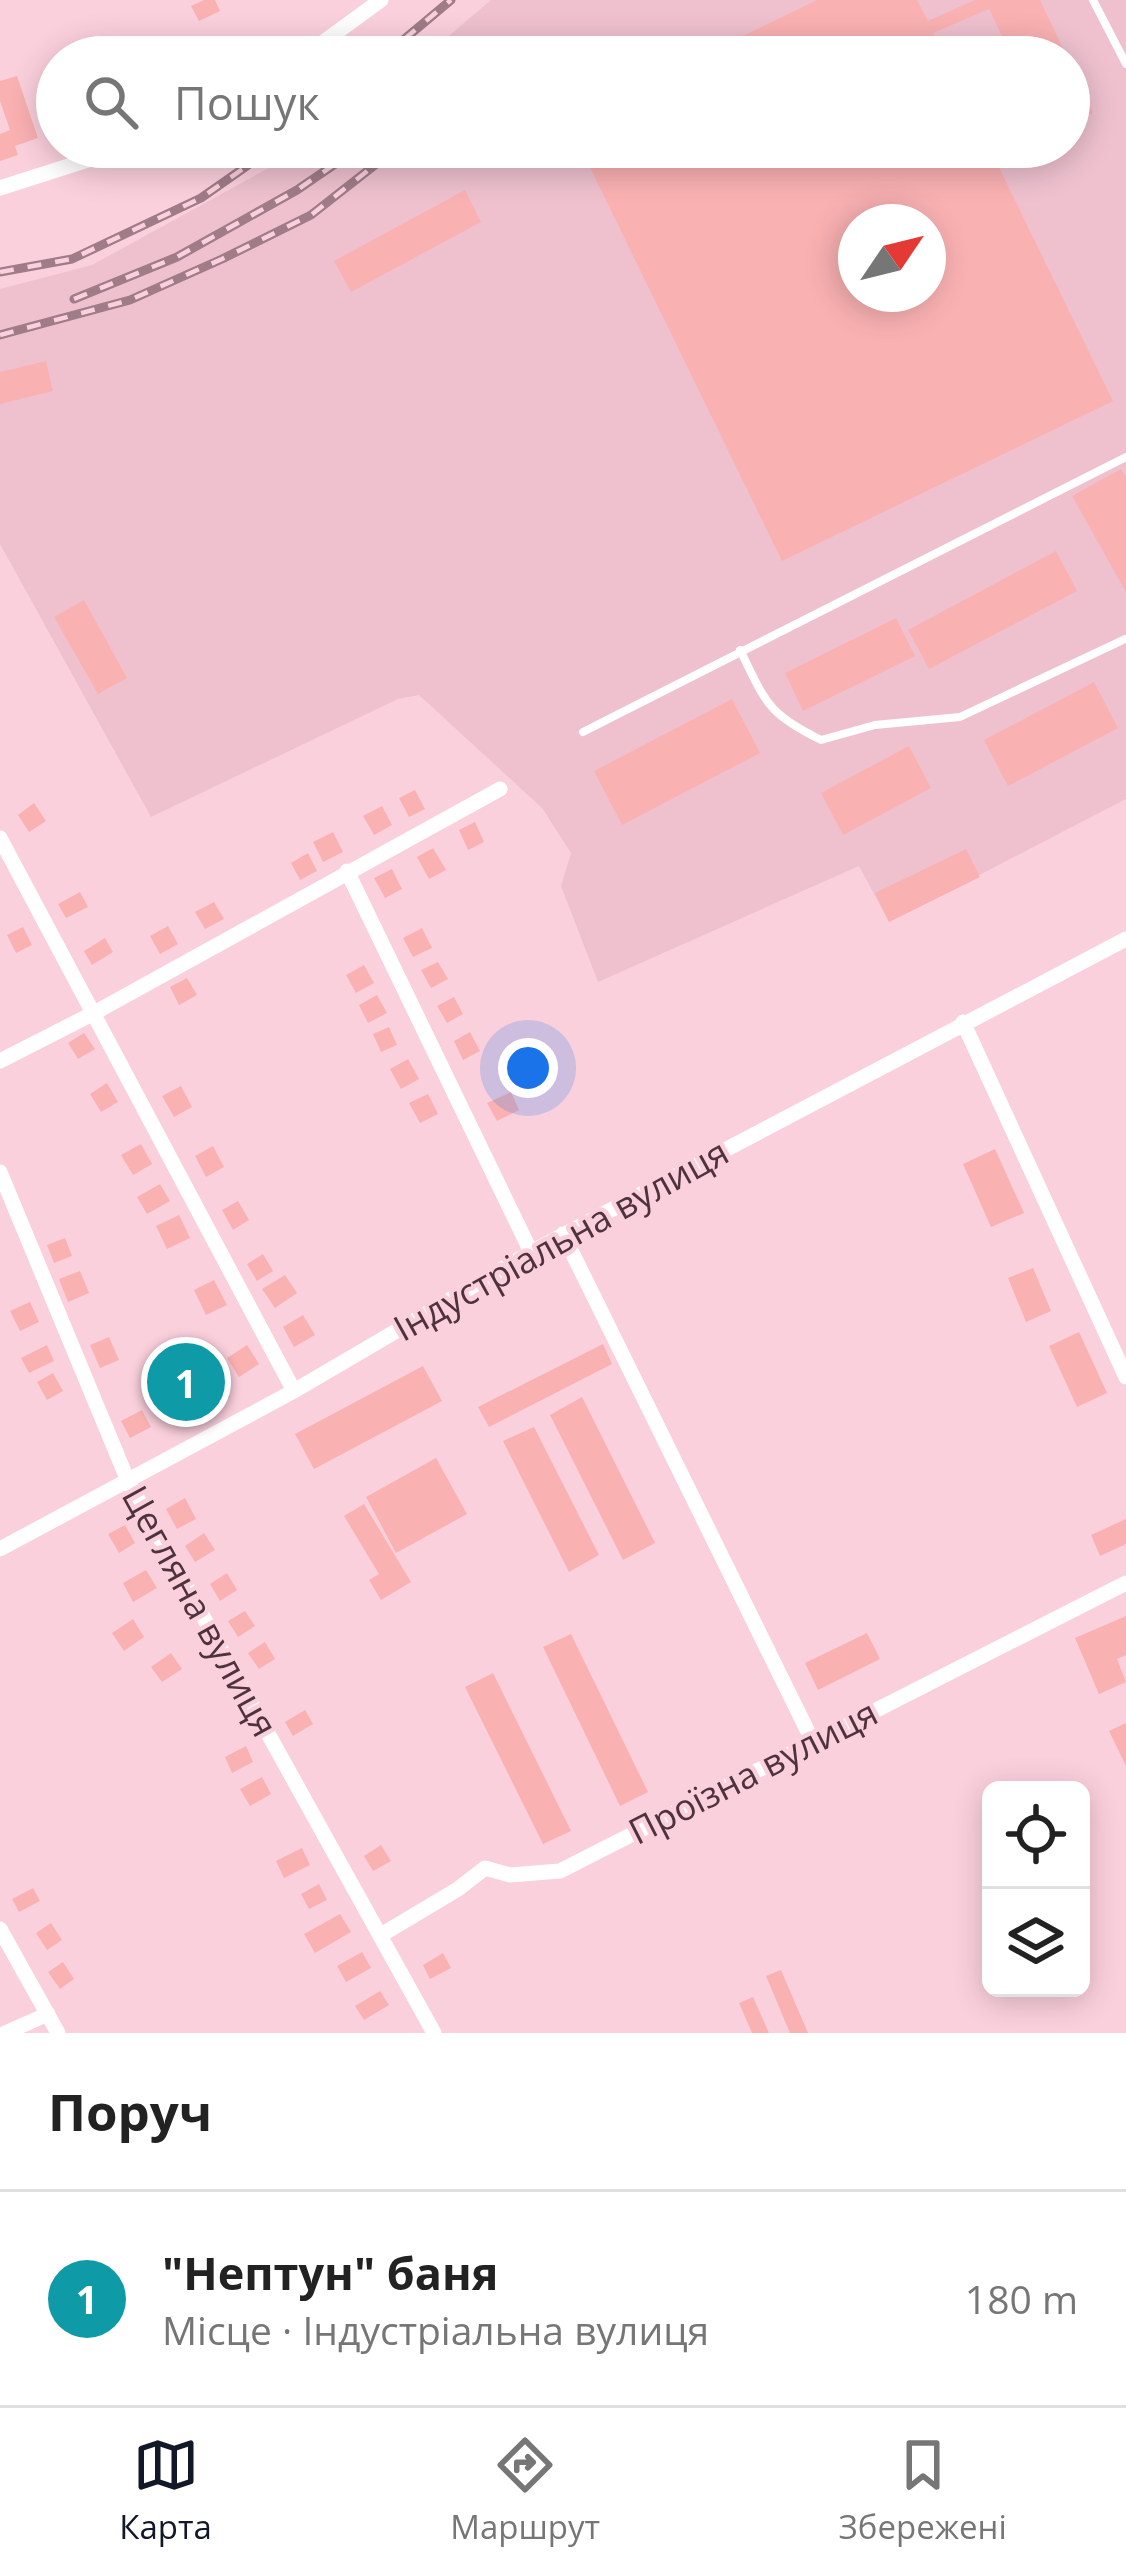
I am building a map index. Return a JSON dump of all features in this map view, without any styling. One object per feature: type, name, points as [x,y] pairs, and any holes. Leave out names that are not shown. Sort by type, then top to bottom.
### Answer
[{"type":"street","points":[[332,36],[382,0]]},
{"type":"street","points":[[0,188],[62,168]]},
{"type":"street","points":[[0,1061],[500,789]]},
{"type":"street","points":[[0,838],[295,1390]]},
{"type":"street","points":[[347,871],[531,1252]]},
{"type":"street","name":"Індустріальна вулиця","points":[[0,1550],[295,1390],[563,1234],[1126,939]]},
{"type":"street","points":[[963,1022],[1126,1377]]},
{"type":"street","name":"Цегляна вулиця","points":[[0,1172],[128,1481],[434,2033]]},
{"type":"street","points":[[563,1234],[813,1742]]},
{"type":"street","name":"Проїзна вулиця","points":[[381,1936],[484,1868],[510,1875],[560,1871],[1126,1583]]},
{"type":"street","points":[[0,1929],[58,2033]]},
{"type":"street","points":[[4,2033],[48,2014]]},
{"type":"lane","points":[[1094,0],[1121,44],[1126,64]]},
{"type":"lane","points":[[583,732],[1126,457]]},
{"type":"lane","points":[[740,650],[765,702],[786,723],[821,740],[875,725],[960,717],[1125,638]]},
{"type":"shaded area","points":[[491,0],[1126,0],[1126,799],[889,922],[859,866],[598,982],[561,886],[571,853],[542,808],[419,695],[398,699],[151,817],[0,544],[0,289],[92,265],[269,168],[1090,168],[1090,36],[449,36]]},
{"type":"building","points":[[215,0],[220,11],[199,21],[191,6]]},
{"type":"building","points":[[817,0],[917,0],[928,21],[975,0],[1040,0],[1057,36],[1002,36],[989,9],[934,36],[743,36]]},
{"type":"building","points":[[17,76],[36,139],[15,146],[18,155],[0,161],[0,134],[10,130],[0,101],[0,81]]},
{"type":"building","points":[[590,168],[999,168],[1113,401],[782,561]]},
{"type":"building","points":[[465,190],[481,222],[351,292],[334,261]]},
{"type":"building","points":[[46,361],[53,391],[0,404],[0,372]]},
{"type":"building","points":[[1121,469],[1126,477],[1126,592],[1072,496]]},
{"type":"building","points":[[1056,551],[1077,591],[929,669],[908,630]]},
{"type":"building","points":[[84,600],[127,678],[98,694],[54,617]]},
{"type":"building","points":[[896,618],[915,656],[803,711],[785,673]]},
{"type":"building","points":[[1094,682],[1118,728],[1008,786],[984,740]]},
{"type":"building","points":[[732,699],[760,753],[622,825],[594,771]]},
{"type":"building","points":[[909,746],[931,788],[843,835],[821,793]]},
{"type":"building","points":[[415,790],[425,809],[409,817],[399,798]]},
{"type":"building","points":[[34,803],[46,821],[29,832],[18,815]]},
{"type":"building","points":[[382,806],[392,825],[374,835],[363,816]]},
{"type":"building","points":[[475,822],[484,842],[468,850],[459,830]]},
{"type":"building","points":[[333,832],[343,852],[323,862],[313,842]]},
{"type":"building","points":[[433,848],[446,870],[429,879],[417,857]]},
{"type":"building","points":[[966,849],[980,877],[889,922],[875,893]]},
{"type":"building","points":[[308,853],[317,871],[300,880],[291,863]]},
{"type":"building","points":[[392,869],[402,889],[385,898],[374,878]]},
{"type":"building","points":[[80,892],[88,907],[66,918],[58,904]]},
{"type":"building","points":[[214,902],[224,919],[205,929],[195,912]]},
{"type":"building","points":[[168,926],[178,944],[160,954],[150,936]]},
{"type":"building","points":[[23,927],[32,945],[16,953],[7,935]]},
{"type":"building","points":[[422,928],[432,948],[413,957],[403,938]]},
{"type":"building","points":[[105,938],[113,952],[92,965],[84,951]]},
{"type":"building","points":[[438,962],[448,979],[431,988],[421,970]]},
{"type":"building","points":[[364,965],[374,983],[356,993],[346,975]]},
{"type":"building","points":[[187,978],[197,995],[179,1005],[170,987]]},
{"type":"building","points":[[377,995],[387,1013],[368,1023],[359,1005]]},
{"type":"building","points":[[454,997],[463,1014],[447,1023],[437,1006]]},
{"type":"building","points":[[389,1027],[397,1045],[381,1052],[373,1034]]},
{"type":"building","points":[[470,1032],[480,1051],[463,1060],[454,1041]]},
{"type":"building","points":[[84,1033],[95,1049],[78,1059],[68,1043]]},
{"type":"building","points":[[408,1059],[419,1079],[401,1089],[390,1069]]},
{"type":"building","points":[[107,1083],[118,1102],[101,1112],[90,1094]]},
{"type":"building","points":[[181,1086],[192,1107],[174,1117],[162,1096]]},
{"type":"building","points":[[511,1092],[519,1110],[497,1121],[487,1103]]},
{"type":"building","points":[[428,1094],[438,1114],[420,1123],[409,1103]]},
{"type":"building","points":[[141,1144],[152,1164],[133,1175],[121,1155]]},
{"type":"building","points":[[213,1146],[224,1167],[206,1177],[195,1156]]},
{"type":"building","points":[[995,1149],[1024,1213],[991,1227],[963,1164]]},
{"type":"building","points":[[160,1184],[170,1201],[147,1214],[137,1197]]},
{"type":"building","points":[[238,1201],[249,1220],[233,1230],[222,1210]]},
{"type":"building","points":[[179,1215],[190,1238],[167,1249],[156,1226]]},
{"type":"building","points":[[65,1238],[72,1256],[54,1263],[47,1245]]},
{"type":"building","points":[[263,1254],[273,1271],[257,1281],[247,1264]]},
{"type":"building","points":[[1033,1268],[1051,1311],[1026,1322],[1008,1278]]},
{"type":"building","points":[[80,1271],[89,1293],[68,1302],[59,1279]]},
{"type":"building","points":[[285,1275],[297,1293],[275,1308],[262,1289]]},
{"type":"building","points":[[214,1280],[227,1305],[206,1315],[194,1290]]},
{"type":"building","points":[[30,1302],[39,1322],[20,1331],[10,1311]]},
{"type":"building","points":[[303,1315],[315,1335],[294,1347],[283,1327]]},
{"type":"building","points":[[1079,1332],[1107,1393],[1077,1407],[1049,1346]]},
{"type":"building","points":[[109,1337],[119,1360],[100,1368],[90,1345]]},
{"type":"building","points":[[603,1344],[612,1364],[489,1427],[478,1407]]},
{"type":"building","points":[[47,1345],[54,1361],[29,1373],[21,1358]]},
{"type":"building","points":[[247,1345],[259,1364],[239,1377],[227,1358]]},
{"type":"building","points":[[206,1347],[230,1397],[205,1410],[194,1388],[159,1404],[145,1376]]},
{"type":"building","points":[[423,1366],[442,1401],[314,1469],[295,1434]]},
{"type":"building","points":[[53,1373],[63,1391],[47,1400],[37,1382]]},
{"type":"building","points":[[582,1397],[655,1543],[623,1560],[550,1415]]},
{"type":"building","points":[[142,1410],[151,1427],[130,1438],[121,1421]]},
{"type":"building","points":[[534,1427],[599,1555],[569,1572],[503,1441]]},
{"type":"building","points":[[436,1458],[467,1514],[396,1553],[366,1497]]},
{"type":"building","points":[[185,1498],[196,1519],[177,1529],[166,1509]]},
{"type":"building","points":[[364,1504],[411,1582],[381,1600],[369,1580],[379,1574],[344,1516]]},
{"type":"building","points":[[1126,1519],[1126,1544],[1100,1556],[1091,1535]]},
{"type":"building","points":[[125,1525],[135,1543],[119,1553],[108,1534]]},
{"type":"building","points":[[204,1533],[215,1550],[195,1562],[185,1546]]},
{"type":"building","points":[[146,1570],[157,1588],[133,1602],[123,1583]]},
{"type":"building","points":[[227,1573],[237,1590],[220,1601],[210,1584]]},
{"type":"building","points":[[245,1611],[255,1626],[238,1637],[228,1621]]},
{"type":"building","points":[[1126,1616],[1126,1655],[1117,1659],[1126,1682],[1099,1694],[1075,1638]]},
{"type":"building","points":[[133,1619],[144,1637],[124,1651],[112,1633]]},
{"type":"building","points":[[867,1633],[880,1659],[818,1690],[805,1663]]},
{"type":"building","points":[[571,1634],[648,1792],[620,1806],[543,1647]]},
{"type":"building","points":[[265,1642],[275,1659],[259,1669],[248,1653]]},
{"type":"building","points":[[171,1653],[182,1669],[162,1682],[151,1667]]},
{"type":"building","points":[[493,1673],[571,1831],[543,1844],[465,1687]]},
{"type":"building","points":[[305,1710],[313,1724],[293,1736],[285,1722]]},
{"type":"building","points":[[1126,1723],[1126,1766],[1109,1731]]},
{"type":"building","points":[[246,1746],[253,1762],[232,1773],[225,1757]]},
{"type":"building","points":[[262,1777],[271,1794],[250,1806],[240,1789]]},
{"type":"building","points":[[381,1845],[391,1861],[373,1871],[364,1856]]},
{"type":"building","points":[[302,1848],[310,1865],[284,1878],[276,1861]]},
{"type":"building","points":[[319,1884],[327,1900],[309,1909],[301,1894]]},
{"type":"building","points":[[33,1888],[40,1901],[19,1912],[12,1899]]},
{"type":"building","points":[[340,1914],[351,1932],[315,1953],[304,1934]]},
{"type":"building","points":[[51,1923],[62,1940],[47,1950],[36,1933]]},
{"type":"building","points":[[362,1952],[371,1968],[346,1982],[337,1966]]},
{"type":"building","points":[[443,1953],[451,1968],[430,1979],[423,1965]]},
{"type":"building","points":[[63,1962],[74,1979],[60,1989],[48,1972]]},
{"type":"building","points":[[781,1970],[808,2033],[790,2033],[766,1976]]},
{"type":"building","points":[[380,1991],[389,2005],[364,2020],[355,2006]]},
{"type":"building","points":[[753,1997],[769,2033],[752,2033],[739,2003]]},
{"type":"railway","points":[[408,36],[451,0]]},
{"type":"railway","points":[[0,272],[72,259],[201,198],[244,168]]},
{"type":"railway","points":[[74,299],[177,257],[329,168]]},
{"type":"railway","points":[[0,335],[130,300],[222,259],[311,215],[371,168]]},
{"type":"place","name":"\"Нептун\" баня","points":[[186,1382]]}]
